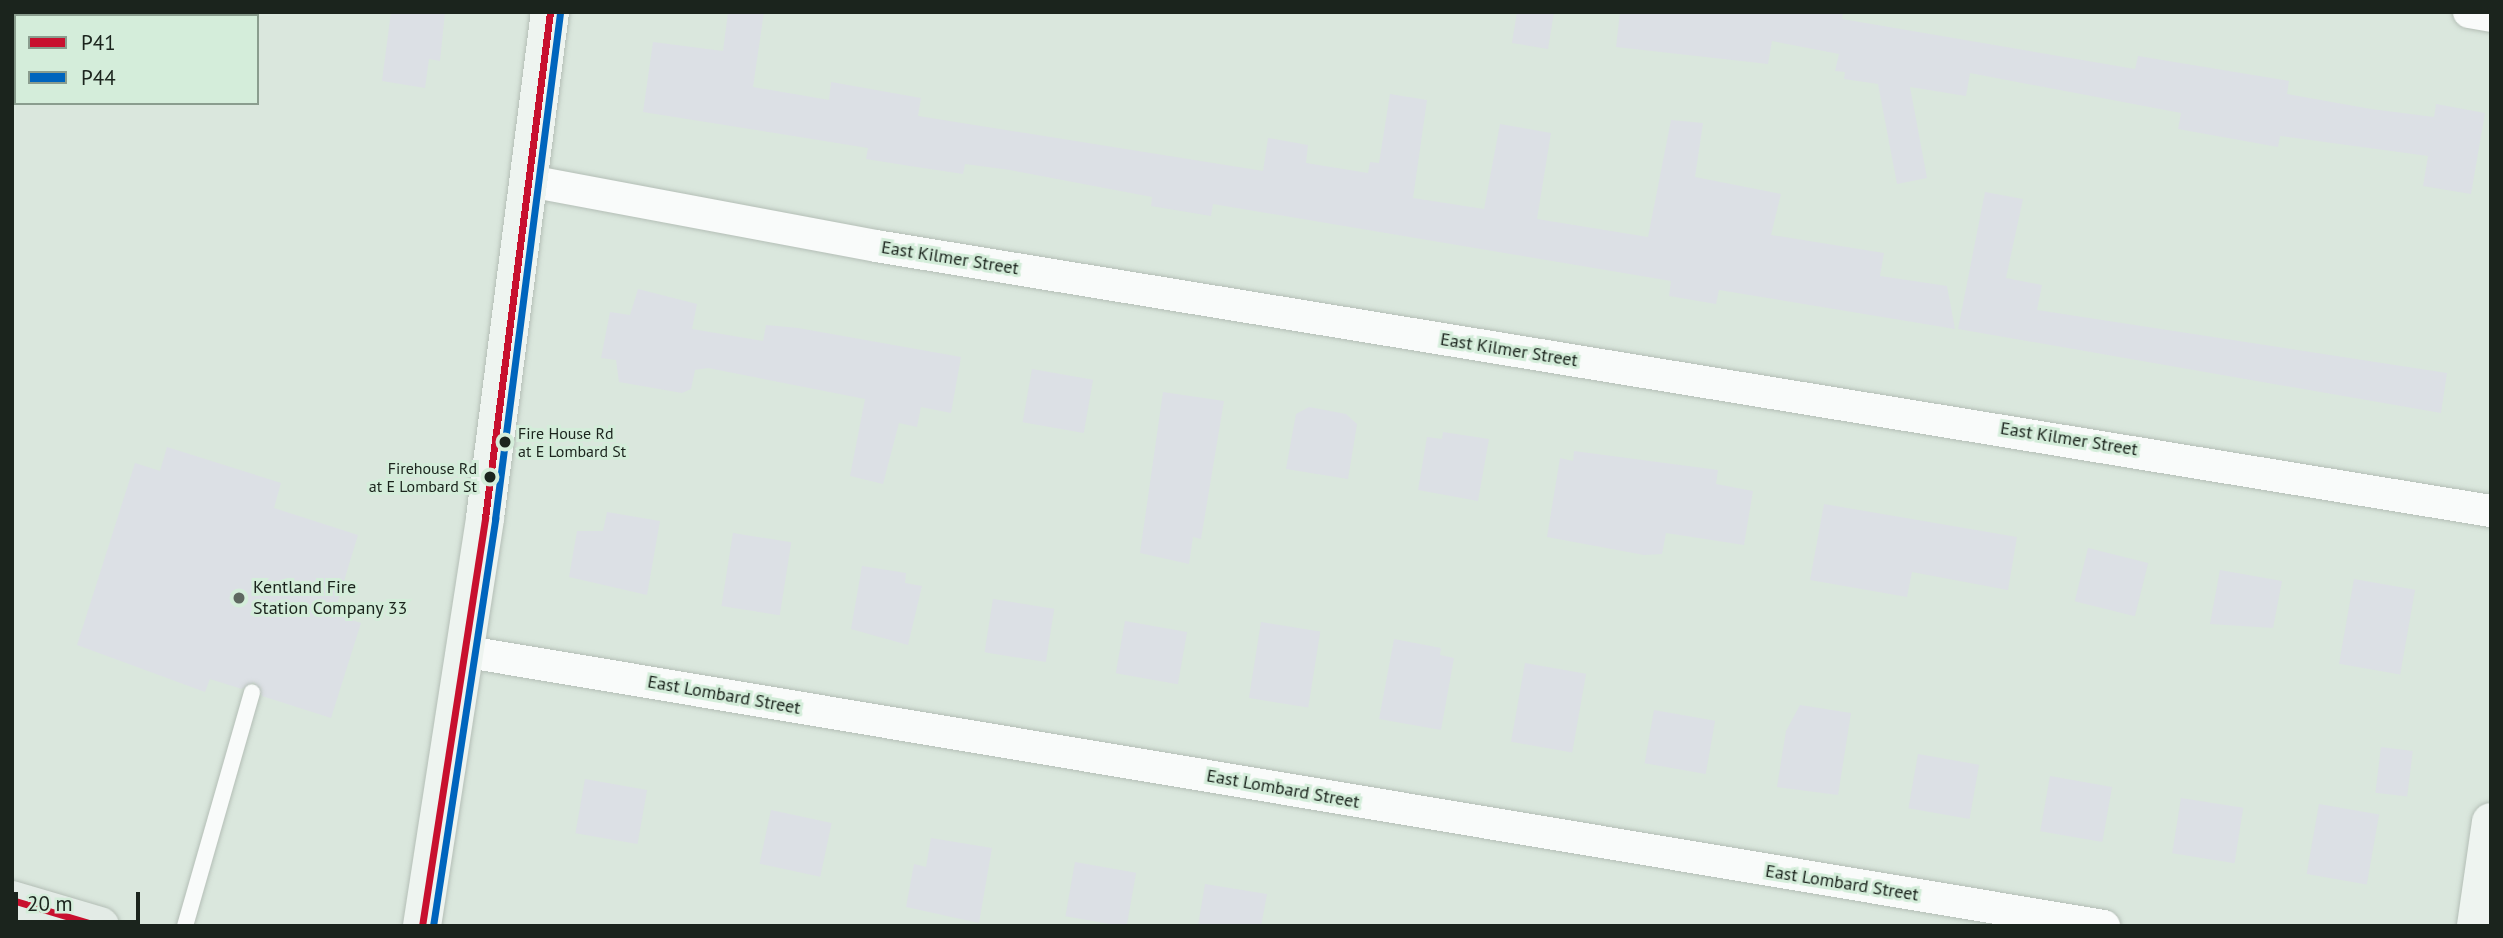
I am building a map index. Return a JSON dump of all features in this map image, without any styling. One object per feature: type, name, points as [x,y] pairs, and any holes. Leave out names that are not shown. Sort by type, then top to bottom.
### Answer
[{"type":"main road","points":[[12,900],[100,926]]},
{"type":"street","points":[[422,926],[529,181],[550,12]]},
{"type":"street","points":[[2469,12],[2491,16]]},
{"type":"street","name":"East Kilmer Street","points":[[529,181],[917,253],[2491,510]]},
{"type":"street","name":"East Lombard Street","points":[[463,651],[2104,926]]},
{"type":"street","points":[[2476,926],[2491,822]]},
{"type":"lane","points":[[185,926],[252,692]]},
{"type":"building","points":[[391,12],[445,12],[440,61],[429,59],[425,88],[382,81]]},
{"type":"building","points":[[728,12],[764,12],[753,87],[829,100],[831,82],[921,98],[918,116],[1263,171],[1268,138],[1308,145],[1306,163],[1368,173],[1370,162],[1379,163],[1390,94],[1427,100],[1413,198],[1484,209],[1500,124],[1551,133],[1537,219],[1648,237],[1671,120],[1703,123],[1695,177],[1781,194],[1771,235],[1884,253],[1880,276],[1947,286],[1955,329],[1719,290],[1716,304],[1669,296],[1671,281],[1213,204],[1211,216],[1151,206],[1152,197],[1010,170],[965,164],[963,174],[910,166],[866,159],[868,148],[643,112],[653,42],[723,51]]},
{"type":"building","points":[[1517,12],[1554,12],[1548,49],[1512,43]]},
{"type":"building","points":[[1620,12],[1843,12],[1842,19],[2135,69],[2138,56],[2289,81],[2287,94],[2371,109],[2434,117],[2436,104],[2485,113],[2471,194],[2423,186],[2428,156],[2280,136],[2278,147],[2178,129],[2181,113],[1970,73],[1966,96],[1910,87],[1927,178],[1897,184],[1878,84],[1844,79],[1845,72],[1835,71],[1839,54],[1772,41],[1768,64],[1616,47]]},
{"type":"building","points":[[1985,192],[2023,199],[2006,278],[2042,285],[2037,310],[2447,373],[2441,413],[1958,329]]},
{"type":"building","points":[[638,289],[697,304],[692,329],[763,341],[766,325],[798,328],[961,357],[951,413],[921,407],[917,427],[899,423],[883,484],[850,476],[865,399],[708,368],[695,370],[691,389],[682,393],[619,382],[616,360],[601,358],[610,312],[630,315]]},
{"type":"building","points":[[1032,369],[1093,380],[1084,433],[1023,422]]},
{"type":"building","points":[[1163,392],[1224,401],[1201,539],[1193,537],[1189,564],[1140,553]]},
{"type":"building","points":[[1309,407],[1346,414],[1357,424],[1348,479],[1286,469],[1296,414]]},
{"type":"building","points":[[1443,432],[1489,439],[1478,501],[1418,490],[1427,437],[1442,439]]},
{"type":"building","points":[[167,447],[281,483],[274,508],[358,535],[334,614],[361,623],[331,718],[262,696],[254,682],[242,689],[210,679],[205,692],[77,645],[135,463],[160,471]]},
{"type":"building","points":[[1574,451],[1718,470],[1716,484],[1753,491],[1744,545],[1666,533],[1662,554],[1644,555],[1547,537],[1560,458],[1573,461]]},
{"type":"building","points":[[1824,504],[2017,537],[2008,590],[1912,572],[1907,597],[1810,580]]},
{"type":"building","points":[[607,512],[660,521],[647,595],[569,577],[577,531],[603,531]]},
{"type":"building","points":[[733,533],[791,542],[780,615],[721,606]]},
{"type":"building","points":[[2088,548],[2148,563],[2135,616],[2075,601]]},
{"type":"building","points":[[862,566],[906,573],[905,583],[922,586],[908,645],[851,629]]},
{"type":"building","points":[[2220,570],[2282,581],[2273,628],[2210,624]]},
{"type":"building","points":[[2354,579],[2415,590],[2400,674],[2339,664]]},
{"type":"building","points":[[993,599],[1054,609],[1046,662],[985,652]]},
{"type":"building","points":[[1125,621],[1187,632],[1178,684],[1116,673]]},
{"type":"building","points":[[1261,622],[1320,631],[1308,707],[1249,698]]},
{"type":"building","points":[[1394,639],[1441,648],[1440,655],[1454,658],[1441,730],[1379,719]]},
{"type":"building","points":[[1525,663],[1586,674],[1572,753],[1511,742]]},
{"type":"building","points":[[1800,705],[1851,713],[1838,795],[1777,787],[1786,731]]},
{"type":"building","points":[[1654,710],[1715,721],[1706,774],[1645,763]]},
{"type":"building","points":[[2381,747],[2413,751],[2407,797],[2375,793]]},
{"type":"building","points":[[1918,754],[1979,765],[1970,819],[1908,808]]},
{"type":"building","points":[[2050,776],[2112,787],[2102,842],[2040,831]]},
{"type":"building","points":[[585,779],[647,790],[637,844],[575,833]]},
{"type":"building","points":[[2181,798],[2243,808],[2234,863],[2172,853]]},
{"type":"building","points":[[2319,804],[2379,815],[2367,885],[2307,874]]},
{"type":"building","points":[[771,810],[832,823],[820,877],[760,864]]},
{"type":"building","points":[[931,838],[992,848],[979,923],[906,907],[914,864],[926,867]]},
{"type":"building","points":[[1075,862],[1136,873],[1127,926],[1065,916]]},
{"type":"building","points":[[1205,884],[1267,894],[1261,926],[1198,926]]},
{"type":"transit line","name":"P41","points":[[422,926],[485,518],[550,12]]},
{"type":"transit line","name":"P44","points":[[433,926],[495,519],[560,13]]},
{"type":"transit line","name":"P41","points":[[12,900],[99,926]]},
{"type":"place","name":"Fire House Rd at E Lombard St","points":[[505,442]]},
{"type":"place","name":"Firehouse Rd at E Lombard St","points":[[490,477]]},
{"type":"place","name":"Kentland Fire Station Company 33","points":[[239,598]]}]
